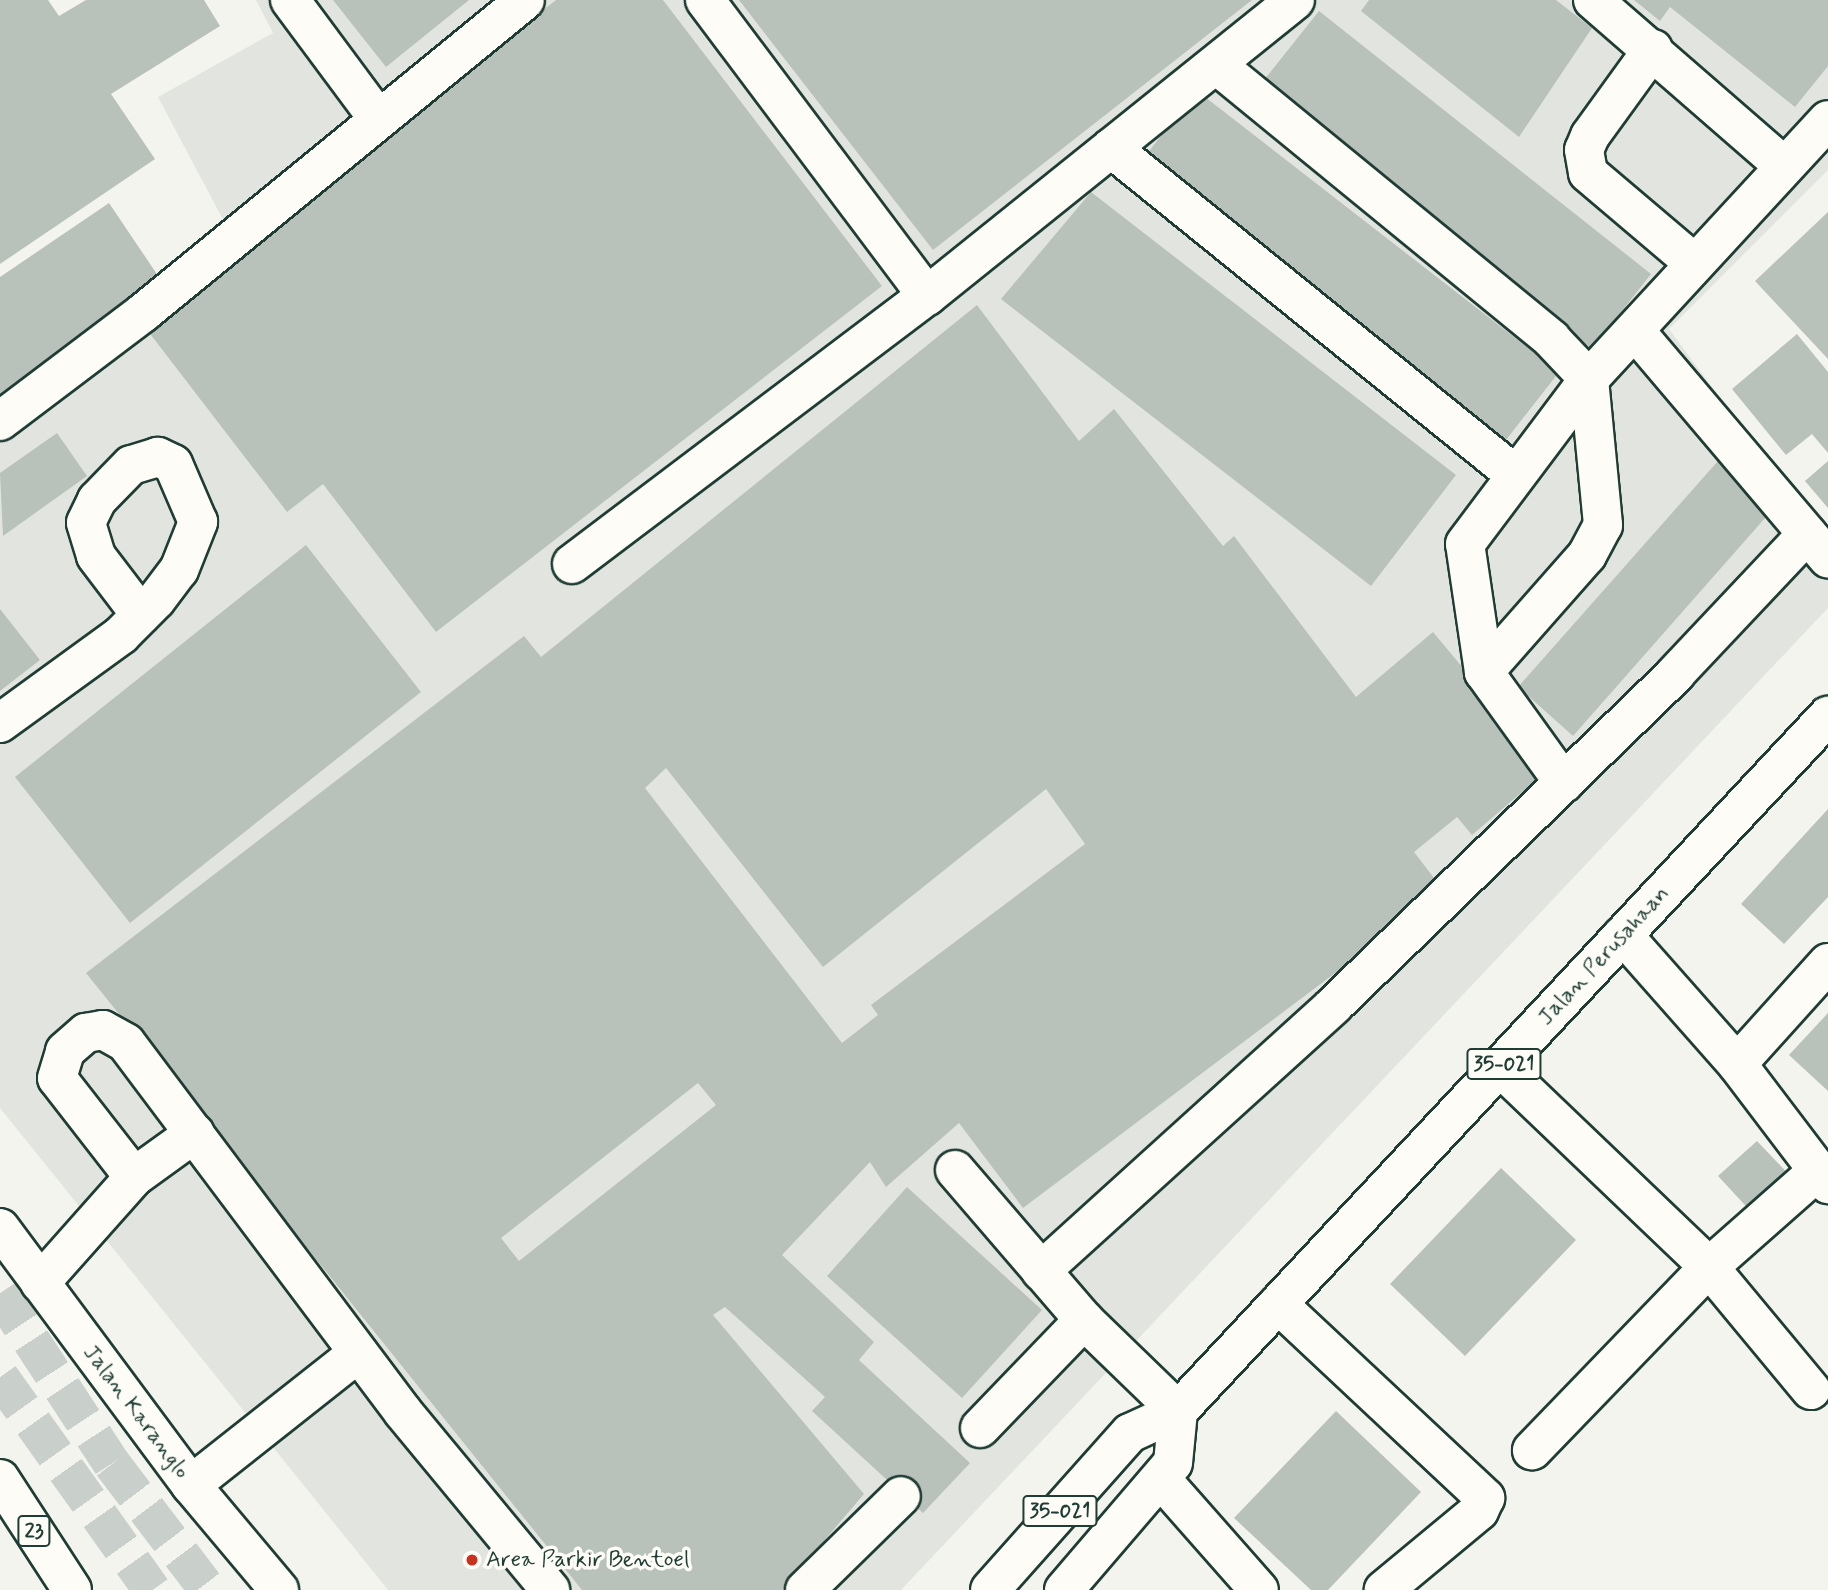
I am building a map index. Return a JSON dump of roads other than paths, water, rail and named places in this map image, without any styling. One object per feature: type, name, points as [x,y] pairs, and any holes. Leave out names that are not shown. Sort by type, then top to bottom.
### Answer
[{"type":"main road","points":[[290,0],[377,117]]},
{"type":"main road","points":[[0,421],[144,312],[377,117],[525,0]]},
{"type":"main road","points":[[705,0],[927,296]]},
{"type":"main road","points":[[572,564],[927,296],[1218,66],[1295,0]]},
{"type":"main road","points":[[1593,0],[1653,49],[1783,165]]},
{"type":"main road","points":[[1653,49],[1590,136],[1584,150],[1588,173],[1693,262]]},
{"type":"main road","points":[[1218,66],[1551,339],[1589,379],[1603,525],[1587,555],[1485,671]]},
{"type":"main road","points":[[1564,783],[1485,671],[1465,544],[1513,473],[1589,379],[1636,332],[1693,262],[1828,120]]},
{"type":"main road","points":[[1111,148],[1513,473]]},
{"type":"main road","points":[[1041,1271],[1334,1005],[1564,783],[1818,546],[1636,332]]},
{"type":"main road","points":[[0,723],[141,615]]},
{"type":"main road","name":"Jalan Perusahaan","points":[[990,1590],[1130,1433],[1178,1411],[1828,716]]},
{"type":"main road","points":[[1532,1450],[1709,1267],[1823,1177],[1737,1064],[1623,935]]},
{"type":"main road","points":[[1737,1064],[1828,963]]},
{"type":"main road","points":[[134,1177],[58,1077],[65,1051],[86,1033],[103,1030],[121,1038],[358,1353],[550,1590]]},
{"type":"main road","points":[[1500,1067],[1709,1267],[1811,1390]]},
{"type":"main road","points":[[40,1283],[134,1177],[195,1133]]},
{"type":"main road","points":[[955,1170],[1084,1320],[1178,1411]]},
{"type":"main road","name":"Jalan Karanglo","points":[[0,1228],[191,1485],[279,1590]]},
{"type":"main road","points":[[1278,1304],[1485,1498],[1479,1511],[1384,1590]]},
{"type":"main road","points":[[980,1428],[1084,1320]]},
{"type":"main road","points":[[191,1485],[358,1353]]},
{"type":"main road","name":"35-021","points":[[1064,1590],[1173,1463],[1178,1411]]},
{"type":"main road","name":"23","points":[[0,1479],[66,1588]]},
{"type":"main road","points":[[1161,1479],[1259,1590]]},
{"type":"main road","points":[[806,1590],[901,1496]]},
{"type":"tunnel","points":[[0,1293],[112,1464],[208,1590]]},
{"type":"tunnel","points":[[0,1377],[152,1590]]},
{"type":"place","name":"Area Parkir Bentoel","points":[[472,1560]]}]
